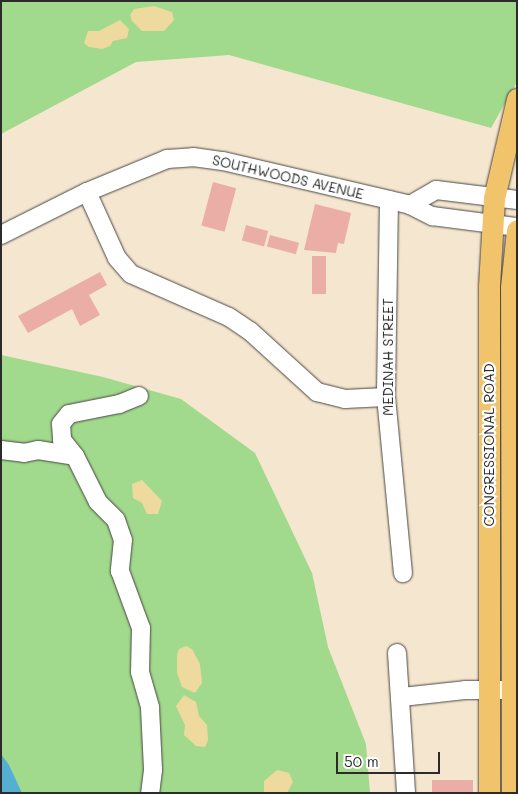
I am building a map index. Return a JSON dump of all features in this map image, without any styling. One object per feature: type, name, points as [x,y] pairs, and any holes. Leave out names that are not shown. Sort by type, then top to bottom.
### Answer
[{"type":"main road","name":"CONGRESSIONAL ROAD","points":[[489,793],[489,286],[494,198],[517,99]]},
{"type":"main road","name":"CONGRESSIONAL ROAD","points":[[512,793],[511,287],[517,229]]},
{"type":"street","name":"SOUTHWOODS AVENUE","points":[[1,235],[87,192],[166,159],[193,157],[223,160],[410,205],[432,216],[517,229]]},
{"type":"street","points":[[410,205],[436,190],[517,200]]},
{"type":"street","points":[[87,192],[117,258],[131,274],[243,326],[317,392],[345,399],[386,397]]},
{"type":"street","name":"MEDINAH STREET","points":[[389,200],[386,397],[403,573]]},
{"type":"street","points":[[139,396],[119,404],[69,414],[61,424],[62,440],[75,456],[98,502],[116,520],[123,540],[120,571],[142,628],[140,672],[150,708],[153,770],[150,793]]},
{"type":"street","points":[[1,450],[24,453],[38,450],[75,456]]},
{"type":"street","points":[[397,654],[402,697],[406,793]]},
{"type":"street","points":[[402,697],[489,690],[513,690]]},
{"type":"green space","points":[[1,1],[517,1],[517,82],[491,128],[229,55],[136,62],[1,134]]},
{"type":"green space","points":[[1,355],[103,377],[181,399],[255,453],[312,573],[328,647],[366,744],[370,793],[1,793]]},
{"type":"sand","points":[[154,6],[172,12],[174,20],[164,31],[142,31],[132,21],[130,15],[134,9]]},
{"type":"sand","points":[[120,20],[129,29],[127,38],[113,41],[110,46],[102,49],[89,47],[84,43],[88,31],[99,31]]},
{"type":"sand","points":[[142,480],[162,501],[158,514],[147,514],[142,503],[133,498],[132,484]]},
{"type":"sand","points":[[186,646],[192,649],[200,664],[202,683],[195,693],[182,687],[177,673],[179,649]]},
{"type":"sand","points":[[184,695],[196,702],[199,716],[207,725],[208,740],[205,747],[196,746],[184,735],[185,725],[176,706]]},
{"type":"sand","points":[[277,770],[289,773],[293,782],[287,793],[264,793],[264,781]]},
{"type":"water","points":[[1,754],[9,765],[22,793],[1,793]]},
{"type":"building","points":[[213,182],[236,188],[225,232],[201,225]]},
{"type":"building","points":[[315,204],[351,213],[344,244],[338,243],[336,253],[304,250]]},
{"type":"building","points":[[246,225],[268,231],[264,246],[242,240]]},
{"type":"building","points":[[270,235],[299,243],[296,254],[267,247]]},
{"type":"building","points":[[312,256],[326,256],[326,294],[312,294]]},
{"type":"building","points":[[100,272],[107,285],[89,295],[100,315],[80,326],[72,309],[28,333],[18,316]]},
{"type":"building","points":[[432,780],[473,780],[473,793],[432,793]]}]
